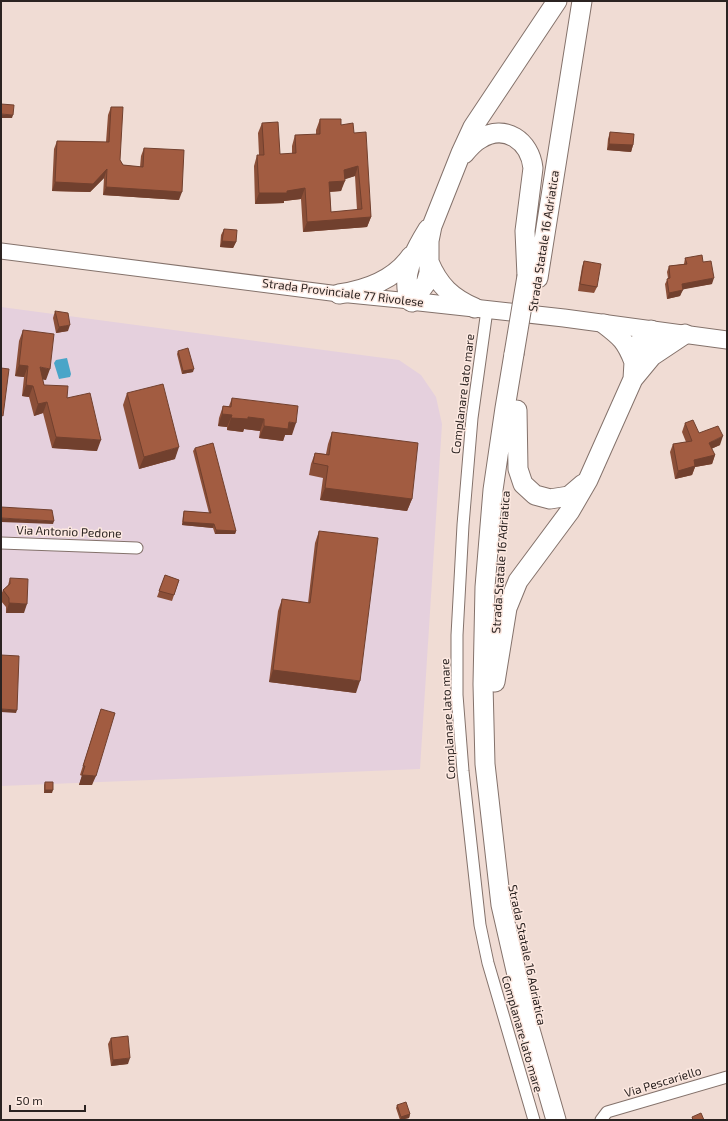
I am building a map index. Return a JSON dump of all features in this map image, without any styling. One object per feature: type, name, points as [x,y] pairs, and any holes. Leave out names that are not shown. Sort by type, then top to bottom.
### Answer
[{"type":"highway","points":[[411,301],[426,283],[429,273],[429,241],[432,226],[467,138],[479,117],[557,1]]},
{"type":"highway","name":"Strada Statale 16 Adriatica","points":[[568,1120],[540,1020],[513,904],[497,764],[495,682],[498,579],[505,493],[517,410],[520,355],[570,1]]},
{"type":"highway","name":"Strada Statale 16 Adriatica","points":[[532,277],[582,1]]},
{"type":"highway","points":[[456,167],[471,146],[481,138],[488,135],[501,133],[514,136],[525,145],[531,155],[533,168],[525,231],[532,277]]},
{"type":"highway","points":[[411,301],[406,286],[413,256],[438,210]]},
{"type":"highway","points":[[338,294],[365,288],[391,276],[400,269],[419,245]]},
{"type":"highway","points":[[429,262],[440,283],[447,291],[465,303],[481,309]]},
{"type":"highway","points":[[604,324],[627,345],[633,370]]},
{"type":"highway","points":[[495,682],[507,608],[518,580],[570,512],[588,480],[633,370],[641,340],[651,330],[655,344],[652,356]]},
{"type":"highway","points":[[633,370],[685,334]]},
{"type":"highway","name":"Strada Statale 16 Adriatica","points":[[520,355],[505,408],[493,490],[485,587],[483,684],[485,764],[501,905],[528,1023],[556,1120]]},
{"type":"highway","points":[[517,410],[518,469],[523,484],[535,495],[550,499],[569,496],[588,480]]},
{"type":"main road","name":"Strada Provinciale 77 Rivolese","points":[[1,251],[338,294],[481,309],[727,340]]},
{"type":"street","name":"Complanare lato mare","points":[[481,309],[463,525],[457,636],[457,695],[463,771],[480,925],[488,963],[534,1120]]},
{"type":"street","name":"Via Antonio Pedone","points":[[1,542],[137,548]]},
{"type":"street","name":"Via Pescariello","points":[[604,1116],[727,1077]]},
{"type":"shaded area","points":[[1,307],[399,360],[421,375],[436,397],[442,424],[420,769],[1,786]]},
{"type":"water","points":[[67,358],[71,374],[70,377],[59,379],[54,363],[56,360]]},
{"type":"building","points":[[1,104],[14,105],[13,115],[1,114]]},
{"type":"building","points":[[111,107],[123,107],[120,160],[123,165],[143,167],[144,148],[184,150],[182,192],[106,187],[107,169],[93,184],[55,182],[57,141],[109,142]]},
{"type":"building","points":[[320,119],[341,119],[341,125],[353,123],[354,133],[366,132],[371,217],[307,222],[305,188],[287,191],[287,193],[259,193],[257,155],[264,155],[262,123],[278,122],[280,154],[296,153],[295,135],[320,134]],"holes":[[[358,166],[362,209],[331,212],[329,182],[345,181],[344,170]]]},
{"type":"building","points":[[610,132],[634,134],[633,145],[609,144]]},
{"type":"building","points":[[224,229],[237,230],[236,242],[222,241]]},
{"type":"building","points":[[702,255],[703,262],[711,261],[714,278],[682,284],[683,290],[669,293],[667,279],[670,278],[669,266],[687,264],[685,258]]},
{"type":"building","points":[[584,261],[601,264],[597,287],[580,284]]},
{"type":"building","points":[[55,311],[68,313],[70,325],[59,327]]},
{"type":"building","points":[[23,330],[54,334],[50,369],[40,367],[44,385],[68,386],[67,398],[90,393],[101,440],[56,437],[47,402],[38,404],[33,386],[26,385],[28,366],[19,365]]},
{"type":"building","points":[[188,348],[194,369],[183,371],[178,351]]},
{"type":"building","points":[[1,368],[9,369],[3,416],[1,415]]},
{"type":"building","points":[[163,384],[179,447],[144,457],[127,393]]},
{"type":"building","points":[[232,398],[298,406],[296,423],[289,422],[288,429],[264,426],[264,419],[248,417],[248,419],[231,418],[232,415],[222,414],[223,406],[231,407]]},
{"type":"building","points":[[693,420],[699,433],[718,426],[723,436],[709,443],[715,455],[694,460],[695,466],[678,471],[673,444],[692,441],[685,423]]},
{"type":"building","points":[[332,432],[418,443],[412,499],[325,488],[328,466],[313,463],[315,453],[329,455]]},
{"type":"building","points":[[213,443],[236,531],[216,530],[214,524],[183,522],[184,511],[211,513],[195,448]]},
{"type":"building","points":[[1,507],[52,510],[54,521],[1,518]]},
{"type":"building","points":[[319,531],[378,538],[360,681],[273,670],[282,599],[310,603]]},
{"type":"building","points":[[165,575],[179,580],[174,595],[159,591]]},
{"type":"building","points":[[10,578],[28,579],[27,604],[9,603],[9,598],[3,590],[10,584]]},
{"type":"building","points":[[1,655],[19,656],[17,710],[1,709]]},
{"type":"building","points":[[101,709],[115,713],[96,776],[82,775],[85,766],[83,766]]},
{"type":"building","points":[[45,782],[53,782],[53,790],[45,790]]},
{"type":"building","points":[[128,1036],[130,1058],[113,1060],[111,1038]]},
{"type":"building","points":[[406,1102],[410,1114],[401,1117],[397,1105]]},
{"type":"building","points":[[701,1113],[704,1120],[693,1120],[692,1117]]}]
